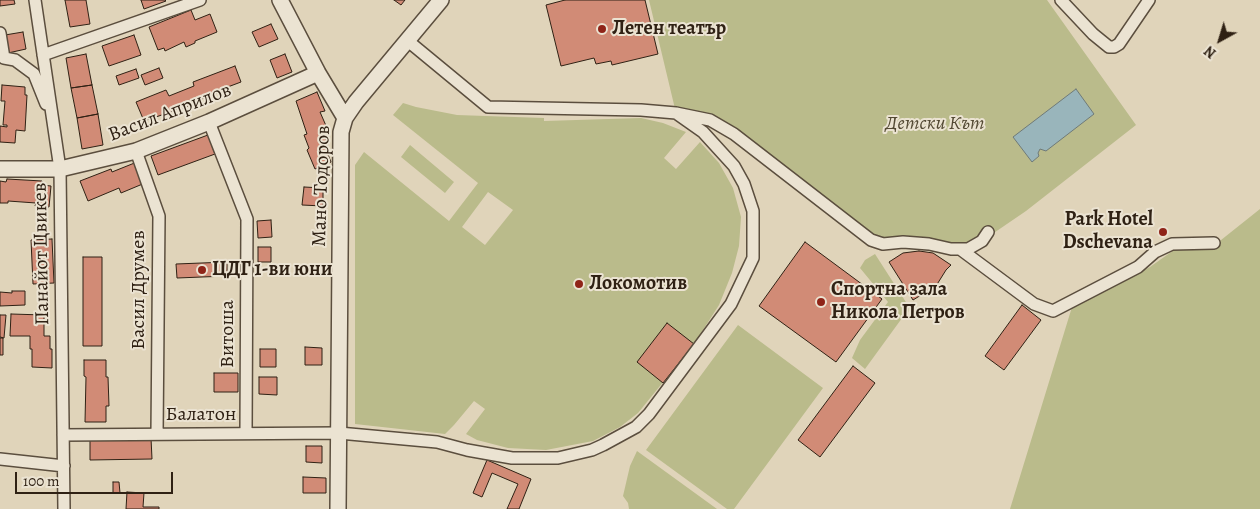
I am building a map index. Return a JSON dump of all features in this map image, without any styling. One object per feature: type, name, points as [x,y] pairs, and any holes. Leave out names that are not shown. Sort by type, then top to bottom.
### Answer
[{"type":"street","name":"Панайот Цвикев","points":[[35,0],[60,169],[64,509]]},
{"type":"street","points":[[43,55],[200,0]]},
{"type":"street","name":"Мано Тодоров","points":[[280,0],[318,73],[345,118],[341,132],[340,163],[338,509]]},
{"type":"street","points":[[345,118],[356,102],[441,0]]},
{"type":"street","points":[[1061,0],[1093,34],[1109,47],[1114,47],[1119,44],[1149,0]]},
{"type":"street","points":[[0,33],[4,58],[15,60],[34,74],[54,122]]},
{"type":"street","points":[[408,41],[488,107],[641,110],[676,113],[710,120],[734,134],[872,240],[883,244],[903,242],[929,244],[951,249],[968,249],[982,242],[988,232]]},
{"type":"street","name":"Васил Априлов","points":[[0,169],[60,169],[136,151],[209,122],[318,73]]},
{"type":"street","name":"Балатон","points":[[63,435],[339,433],[437,442],[467,450],[512,458],[550,458],[592,450],[636,427],[654,408],[731,304],[753,258],[753,211],[744,184],[734,166],[703,132],[676,113]]},
{"type":"street","name":"Витоша","points":[[209,122],[247,220],[246,433]]},
{"type":"street","name":"Васил Друмев","points":[[136,151],[159,216],[157,434]]},
{"type":"street","points":[[960,249],[1034,304],[1053,311],[1129,271],[1155,252],[1172,244],[1214,243]]},
{"type":"street","points":[[0,459],[64,466]]},
{"type":"green space","name":"Детски Кът","points":[[649,0],[1047,0],[1136,125],[1026,211],[982,241],[951,249],[883,244],[734,134],[676,113]]},
{"type":"green space","points":[[403,103],[457,115],[544,118],[544,121],[641,118],[663,123],[686,132],[664,158],[676,169],[700,142],[719,163],[733,188],[741,217],[739,246],[732,273],[719,305],[694,344],[638,413],[620,427],[593,441],[546,450],[508,448],[477,440],[466,434],[485,409],[474,401],[445,434],[355,424],[355,165],[364,152],[449,221],[478,183],[393,115]],"holes":[[[488,192],[513,210],[485,245],[462,227]]]},
{"type":"green space","points":[[410,145],[454,182],[445,193],[401,157]]},
{"type":"green space","points":[[1260,209],[1260,509],[1010,509],[1072,307],[1150,267],[1174,250],[1211,248]]},
{"type":"green space","points":[[875,254],[911,310],[905,314],[865,369],[852,358],[860,340],[888,302],[860,268],[865,260]]},
{"type":"green space","points":[[738,325],[823,388],[734,509],[727,509],[646,450]]},
{"type":"green space","points":[[637,451],[717,509],[629,509],[628,503],[623,496],[630,466]]},
{"type":"water","points":[[1076,89],[1094,114],[1046,151],[1040,149],[1039,156],[1032,162],[1013,137]]},
{"type":"building","points":[[0,0],[14,0],[15,4],[0,6]]},
{"type":"building","points":[[65,0],[86,0],[90,24],[70,27]]},
{"type":"building","points":[[141,0],[165,0],[166,1],[144,9]]},
{"type":"building","points":[[394,0],[405,0],[401,5]]},
{"type":"building","name":"Летен театър","points":[[565,0],[645,0],[658,54],[612,65],[611,61],[596,64],[594,58],[561,66],[546,5]]},
{"type":"building","points":[[191,10],[195,20],[210,14],[217,32],[186,47],[184,42],[165,51],[164,48],[158,50],[149,27]]},
{"type":"building","points":[[271,24],[278,39],[259,47],[252,32]]},
{"type":"building","points":[[23,32],[26,49],[8,53],[5,35]]},
{"type":"building","points":[[134,35],[141,55],[109,66],[102,46]]},
{"type":"building","points":[[86,54],[92,85],[71,88],[66,58]]},
{"type":"building","points":[[285,54],[292,72],[277,78],[270,60]]},
{"type":"building","points":[[235,66],[241,82],[199,100],[200,102],[144,121],[136,102],[166,90],[169,96],[194,86],[193,82]]},
{"type":"building","points":[[159,68],[163,78],[145,85],[141,75]]},
{"type":"building","points":[[136,69],[139,78],[119,85],[116,76]]},
{"type":"building","points":[[2,85],[25,87],[25,95],[27,95],[25,131],[16,130],[15,143],[0,142],[0,126],[7,127],[7,125],[3,125],[5,101],[1,101]]},
{"type":"building","points":[[92,85],[98,114],[77,118],[71,88]]},
{"type":"building","points":[[317,92],[325,111],[320,112],[327,128],[322,130],[328,145],[325,147],[331,162],[315,169],[307,150],[309,148],[304,135],[307,134],[296,101]]},
{"type":"building","points":[[98,114],[103,145],[82,149],[77,118]]},
{"type":"building","points":[[208,135],[215,154],[158,175],[151,156]]},
{"type":"building","points":[[137,162],[145,183],[121,193],[119,188],[88,201],[80,181],[111,169],[112,172]]},
{"type":"building","points":[[7,179],[42,181],[42,185],[51,186],[49,207],[35,206],[36,203],[8,201],[8,203],[0,203],[0,181],[6,182]]},
{"type":"building","points":[[304,187],[323,188],[323,206],[302,205]]},
{"type":"building","points":[[271,220],[272,237],[258,238],[257,221]]},
{"type":"building","points":[[52,239],[54,283],[33,284],[31,240]]},
{"type":"building","name":"Спортна зала Никола Петров","points":[[805,242],[882,299],[836,362],[759,306]]},
{"type":"building","points":[[258,247],[271,247],[271,262],[258,262]]},
{"type":"building","points":[[919,251],[933,253],[951,265],[936,286],[913,300],[889,262],[903,253]]},
{"type":"building","points":[[83,257],[102,257],[102,346],[83,346]]},
{"type":"building","name":"ЦДГ 1-ви юни","points":[[227,262],[227,276],[177,278],[176,264]]},
{"type":"building","points":[[12,291],[25,291],[25,305],[0,306],[0,292],[12,293]]},
{"type":"building","points":[[1022,305],[1041,320],[1004,370],[985,356]]},
{"type":"building","points":[[11,314],[44,315],[44,336],[50,336],[52,368],[32,367],[30,336],[10,336]]},
{"type":"building","points":[[0,315],[6,315],[4,338],[0,337]]},
{"type":"building","points":[[667,323],[694,344],[663,383],[637,362]]},
{"type":"building","points":[[0,338],[3,338],[3,355],[0,355]]},
{"type":"building","points":[[305,347],[322,348],[322,365],[305,365]]},
{"type":"building","points":[[260,349],[276,349],[276,367],[260,367]]},
{"type":"building","points":[[84,360],[106,360],[109,406],[106,406],[106,422],[85,422],[86,377],[84,376]]},
{"type":"building","points":[[853,366],[875,383],[820,457],[798,440]]},
{"type":"building","points":[[214,373],[238,373],[238,392],[214,392]]},
{"type":"building","points":[[259,377],[277,377],[277,395],[259,394]]},
{"type":"building","points":[[90,438],[151,438],[152,459],[90,460]]},
{"type":"building","points":[[306,446],[322,446],[322,463],[306,462]]},
{"type":"building","points":[[487,460],[531,479],[519,509],[507,509],[518,484],[492,473],[482,497],[473,493]]},
{"type":"building","points":[[303,477],[326,478],[326,493],[303,493]]},
{"type":"building","points":[[113,482],[119,482],[120,493],[113,493]]},
{"type":"building","points":[[127,492],[144,493],[143,507],[159,507],[159,509],[126,509]]},
{"type":"place","name":"Летен театър","points":[[602,29]]},
{"type":"place","name":"Park Hotel Dschevana","points":[[1163,232]]},
{"type":"place","name":"ЦДГ 1-ви юни","points":[[202,270]]},
{"type":"place","name":"Локомотив","points":[[579,284]]},
{"type":"place","name":"Спортна зала Никола Петров","points":[[821,302]]}]
